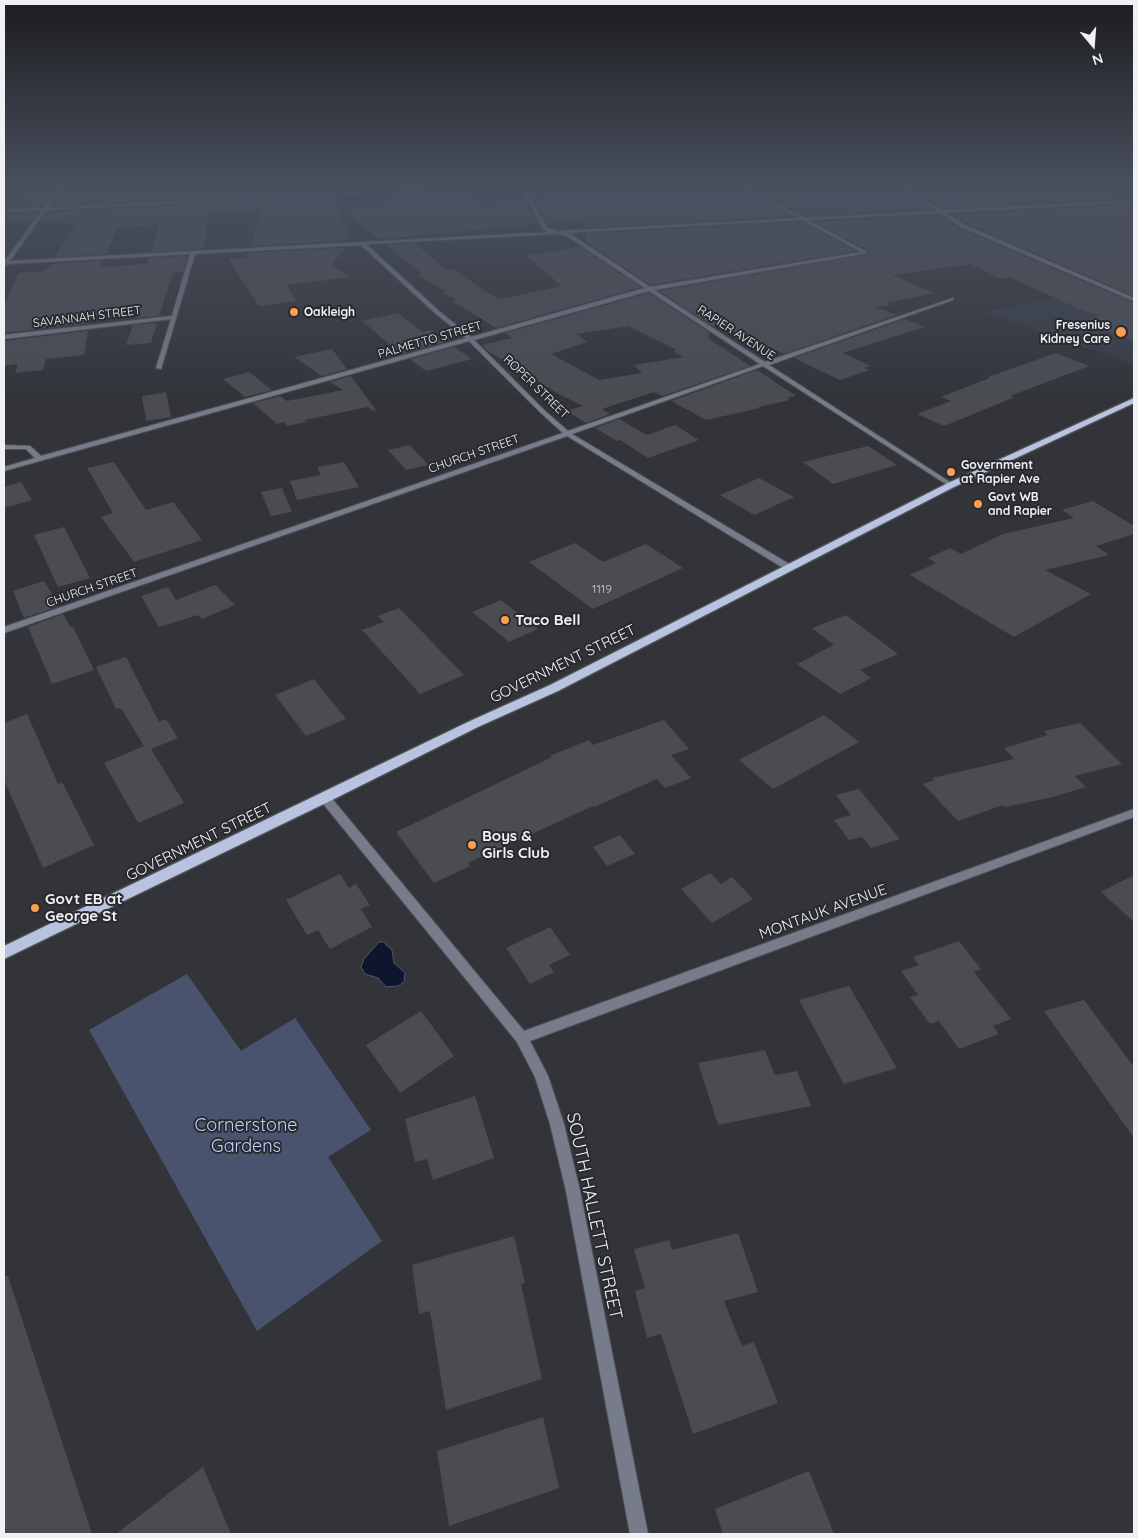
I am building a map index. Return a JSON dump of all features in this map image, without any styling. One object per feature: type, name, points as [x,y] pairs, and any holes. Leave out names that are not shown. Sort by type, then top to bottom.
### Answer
[{"type":"main road","name":"GOVERNMENT STREET","points":[[4,953],[326,798],[474,724],[554,688],[952,485],[1134,400]]},
{"type":"street","points":[[5,265],[71,261]]},
{"type":"street","points":[[159,368],[191,261]]},
{"type":"street","name":"ROPER STREET","points":[[381,261],[470,339],[543,412],[567,433],[788,567]]},
{"type":"street","name":"RAPIER AVENUE","points":[[607,261],[952,485]]},
{"type":"street","name":"PALMETTO STREET","points":[[4,469],[649,289],[819,261]]},
{"type":"street","points":[[1043,261],[1134,300]]},
{"type":"street","name":"CHURCH STREET","points":[[4,630],[951,299]]},
{"type":"street","name":"SAVANNAH STREET","points":[[4,337],[173,317]]},
{"type":"street","points":[[4,447],[28,447],[40,458]]},
{"type":"street","name":"SOUTH HALLETT STREET","points":[[326,798],[522,1038],[541,1076],[554,1116],[573,1191],[639,1534]]},
{"type":"street","name":"MONTAUK AVENUE","points":[[522,1038],[1134,813]]},
{"type":"shaded area","points":[[1118,286],[1134,294],[1134,364],[984,312]]},
{"type":"shaded area","points":[[379,942],[385,942],[392,950],[394,963],[405,973],[404,982],[398,986],[386,987],[378,978],[365,974],[361,967],[364,959]]},
{"type":"green space","name":"Cornerstone Gardens","points":[[187,974],[241,1051],[295,1018],[371,1130],[328,1157],[382,1241],[257,1331],[89,1030]]},
{"type":"building","points":[[103,261],[100,267],[147,264],[148,261],[186,261],[183,272],[173,273],[159,316],[136,318],[138,312],[92,315],[90,323],[4,333],[4,307],[18,273],[45,271],[51,264]]},
{"type":"building","points":[[229,261],[335,261],[332,265],[351,277],[286,285],[297,301],[259,306]]},
{"type":"building","points":[[406,261],[436,261],[447,270],[454,269],[486,292],[500,299],[562,286],[532,261],[601,261],[641,287],[496,328],[452,301],[457,300],[442,292],[446,291],[417,275],[422,274]]},
{"type":"building","points":[[614,261],[796,261],[650,285]]},
{"type":"building","points":[[831,261],[1035,261],[1134,303],[1134,341],[1082,322],[1100,316],[1079,309],[1010,277],[1000,279],[971,264],[892,275],[934,293],[887,303],[891,305],[876,307],[896,315],[784,354],[716,323],[714,327],[659,291]]},
{"type":"building","points":[[1053,261],[1134,261],[1134,296]]},
{"type":"building","points":[[649,293],[710,333],[708,338],[750,366],[662,396],[654,392],[602,409],[610,414],[586,423],[566,411],[583,406],[557,393],[488,351],[482,345],[512,338],[505,333]],"holes":[[[628,326],[677,350],[673,351],[684,357],[634,365],[642,373],[599,380],[551,354],[587,342],[577,334]]]},
{"type":"building","points":[[398,313],[423,332],[430,330],[446,342],[402,354],[362,321]]},
{"type":"building","points":[[905,319],[925,327],[842,353],[871,366],[864,368],[869,370],[840,380],[794,358]]},
{"type":"building","points":[[157,323],[151,343],[126,345],[133,325]]},
{"type":"building","points":[[88,331],[84,355],[46,359],[43,370],[15,373],[18,364],[4,366],[4,341]]},
{"type":"building","points":[[454,347],[472,359],[426,371],[410,359]]},
{"type":"building","points":[[332,349],[347,369],[322,376],[294,357]]},
{"type":"building","points":[[1056,353],[1089,366],[1010,396],[1015,397],[944,426],[917,414],[951,401],[941,397],[990,378],[988,377]]},
{"type":"building","points":[[757,370],[796,396],[787,398],[790,400],[758,407],[760,408],[706,420],[671,401]]},
{"type":"building","points":[[249,372],[272,390],[245,397],[223,379]]},
{"type":"building","points":[[351,376],[376,410],[374,411],[368,407],[305,420],[306,422],[287,426],[284,422],[277,424],[253,403],[280,396],[287,401],[343,390],[330,382]]},
{"type":"building","points":[[166,392],[171,417],[146,421],[142,396]]},
{"type":"building","points":[[619,419],[647,435],[675,425],[699,440],[648,458],[620,440],[617,441],[595,428]]},
{"type":"building","points":[[410,445],[428,465],[406,470],[388,450]]},
{"type":"building","points":[[868,446],[897,465],[833,484],[803,462]]},
{"type":"building","points":[[114,462],[146,510],[173,502],[202,540],[134,562],[101,517],[113,513],[87,468]]},
{"type":"building","points":[[344,462],[359,487],[297,500],[290,481],[321,475],[317,467]]},
{"type":"building","points":[[759,478],[794,497],[754,515],[720,495]]},
{"type":"building","points":[[21,482],[32,500],[4,508],[4,487]]},
{"type":"building","points":[[282,488],[292,512],[271,516],[261,492]]},
{"type":"building","points":[[1093,501],[1134,526],[1134,534],[1096,546],[1109,555],[1045,570],[1091,594],[1014,637],[910,575],[936,563],[928,558],[950,548],[961,554],[1003,534],[1074,518],[1062,510]]},
{"type":"building","points":[[64,527],[90,578],[58,587],[34,535]]},
{"type":"building","points":[[575,543],[603,562],[646,544],[683,568],[593,609],[529,562]]},
{"type":"building","points":[[44,581],[59,606],[24,618],[13,591]]},
{"type":"building","points":[[215,585],[235,605],[202,619],[198,615],[159,627],[141,596],[168,587],[176,600]]},
{"type":"building","name":"Taco Bell","points":[[501,600],[538,629],[509,642],[472,612]]},
{"type":"building","points":[[399,608],[464,675],[420,694],[362,630],[384,622],[378,616]]},
{"type":"building","points":[[63,614],[71,628],[73,627],[94,670],[52,684],[28,627]]},
{"type":"building","points":[[846,615],[898,654],[860,670],[871,678],[840,694],[797,664],[834,645],[812,628]]},
{"type":"building","points":[[126,657],[159,722],[166,719],[178,738],[151,749],[184,803],[138,823],[104,763],[144,746],[121,708],[116,709],[96,667]]},
{"type":"building","points":[[314,679],[346,719],[306,736],[275,695]]},
{"type":"building","points":[[27,714],[58,784],[62,782],[94,845],[43,868],[4,780],[4,723]]},
{"type":"building","points":[[824,715],[859,742],[773,789],[739,760]]},
{"type":"building","points":[[664,720],[689,749],[671,755],[691,778],[665,788],[657,779],[468,863],[470,866],[434,883],[396,832],[552,757],[550,756],[589,740],[593,745]]},
{"type":"building","points":[[1080,723],[1122,764],[1075,776],[1086,787],[1053,797],[1005,807],[1003,805],[958,821],[923,784],[934,780],[932,778],[1014,759],[1004,748],[1048,735],[1044,731]]},
{"type":"building","points":[[859,789],[900,839],[871,848],[862,837],[849,840],[834,820],[851,815],[836,795]]},
{"type":"building","points":[[620,835],[635,854],[607,866],[593,847]]},
{"type":"building","points":[[710,873],[721,884],[732,877],[753,899],[712,923],[681,889]]},
{"type":"building","points":[[340,874],[349,888],[356,884],[370,905],[361,909],[372,927],[330,949],[318,930],[307,935],[286,900]]},
{"type":"building","points":[[1134,875],[1134,922],[1101,892]]},
{"type":"building","points":[[550,927],[570,955],[549,965],[554,972],[530,984],[506,948]]},
{"type":"building","points":[[959,941],[981,969],[974,972],[1011,1019],[993,1026],[999,1034],[959,1049],[939,1021],[930,1024],[910,997],[918,995],[901,971],[919,965],[913,957]]},
{"type":"building","points":[[849,986],[897,1068],[844,1084],[799,1000]]},
{"type":"building","points":[[1084,1000],[1134,1067],[1134,1138],[1044,1011]]},
{"type":"building","points":[[421,1011],[454,1056],[400,1093],[366,1045]]},
{"type":"building","points":[[765,1050],[775,1075],[797,1071],[811,1106],[718,1125],[698,1063]]},
{"type":"building","points":[[475,1096],[494,1158],[433,1180],[427,1159],[415,1162],[405,1119]]},
{"type":"building","points":[[738,1233],[758,1292],[724,1301],[742,1346],[754,1342],[778,1403],[693,1434],[661,1334],[647,1338],[635,1291],[645,1288],[634,1249],[669,1240],[672,1250]]},
{"type":"building","points":[[514,1236],[525,1283],[521,1284],[542,1379],[446,1410],[430,1311],[419,1314],[412,1265]]},
{"type":"building","points":[[4,1276],[8,1276],[92,1534],[4,1534]]},
{"type":"building","points":[[543,1417],[559,1488],[449,1526],[437,1451]]},
{"type":"building","points":[[203,1467],[231,1534],[116,1534]]},
{"type":"building","points":[[809,1471],[834,1534],[723,1534],[715,1509]]},
{"type":"place","name":"Oakleigh","points":[[294,312]]},
{"type":"place","name":"Fresenius Kidney Care","points":[[1121,332]]},
{"type":"place","name":"Government at Rapier Ave","points":[[951,472]]},
{"type":"place","name":"Govt WB and Rapier","points":[[978,504]]},
{"type":"place","name":"Taco Bell","points":[[505,620]]},
{"type":"place","name":"Boys & Girls Club","points":[[472,845]]},
{"type":"place","name":"Govt EB at George St","points":[[35,908]]}]
